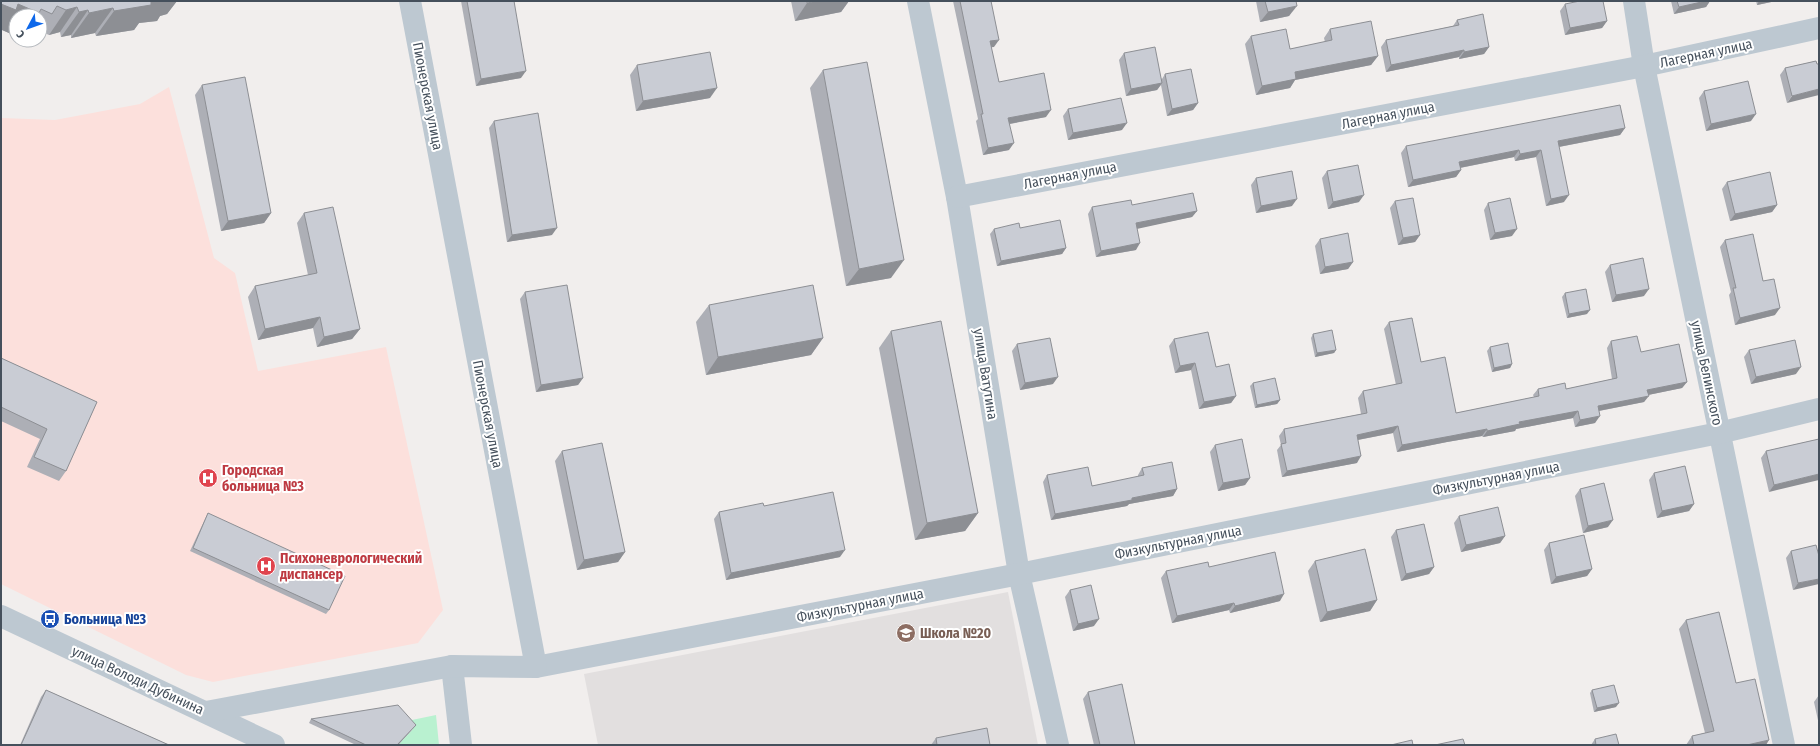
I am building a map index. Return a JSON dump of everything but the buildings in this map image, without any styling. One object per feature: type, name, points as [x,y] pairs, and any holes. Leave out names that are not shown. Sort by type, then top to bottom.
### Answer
[{"type":"street","name":"Пионерская улица","points":[[410,1],[536,667]]},
{"type":"street","name":"улица Ватутина","points":[[918,1],[956,197],[1019,574],[1058,745]]},
{"type":"street","name":"улица Белинского","points":[[1634,1],[1644,66],[1784,745]]},
{"type":"street","name":"Лагерная улица","points":[[956,197],[1644,66],[1819,28]]},
{"type":"street","name":"Физкультурная улица","points":[[536,667],[1019,574],[1719,433],[1819,409]]},
{"type":"street","name":"улица Володи Дубинина","points":[[1,616],[274,745]]},
{"type":"street","points":[[206,712],[452,666],[536,667]]},
{"type":"street","points":[[452,666],[462,745]]},
{"type":"shaded area","name":"Городская больница №3","points":[[169,87],[214,258],[235,273],[258,371],[386,347],[443,610],[418,643],[213,682],[186,675],[1,584],[1,118],[55,120],[140,104]]},
{"type":"shaded area","name":"Школа №20","points":[[1008,592],[1038,745],[598,745],[584,674]]},
{"type":"green space","points":[[436,715],[439,745],[398,745],[413,729],[407,721]]},
{"type":"place","name":"Городская больница №3","points":[[208,478]]},
{"type":"place","name":"Психоневрологический диспансер","points":[[266,566]]},
{"type":"place","name":"Больница №3","points":[[50,619]]},
{"type":"place","name":"Школа №20","points":[[906,633]]}]
